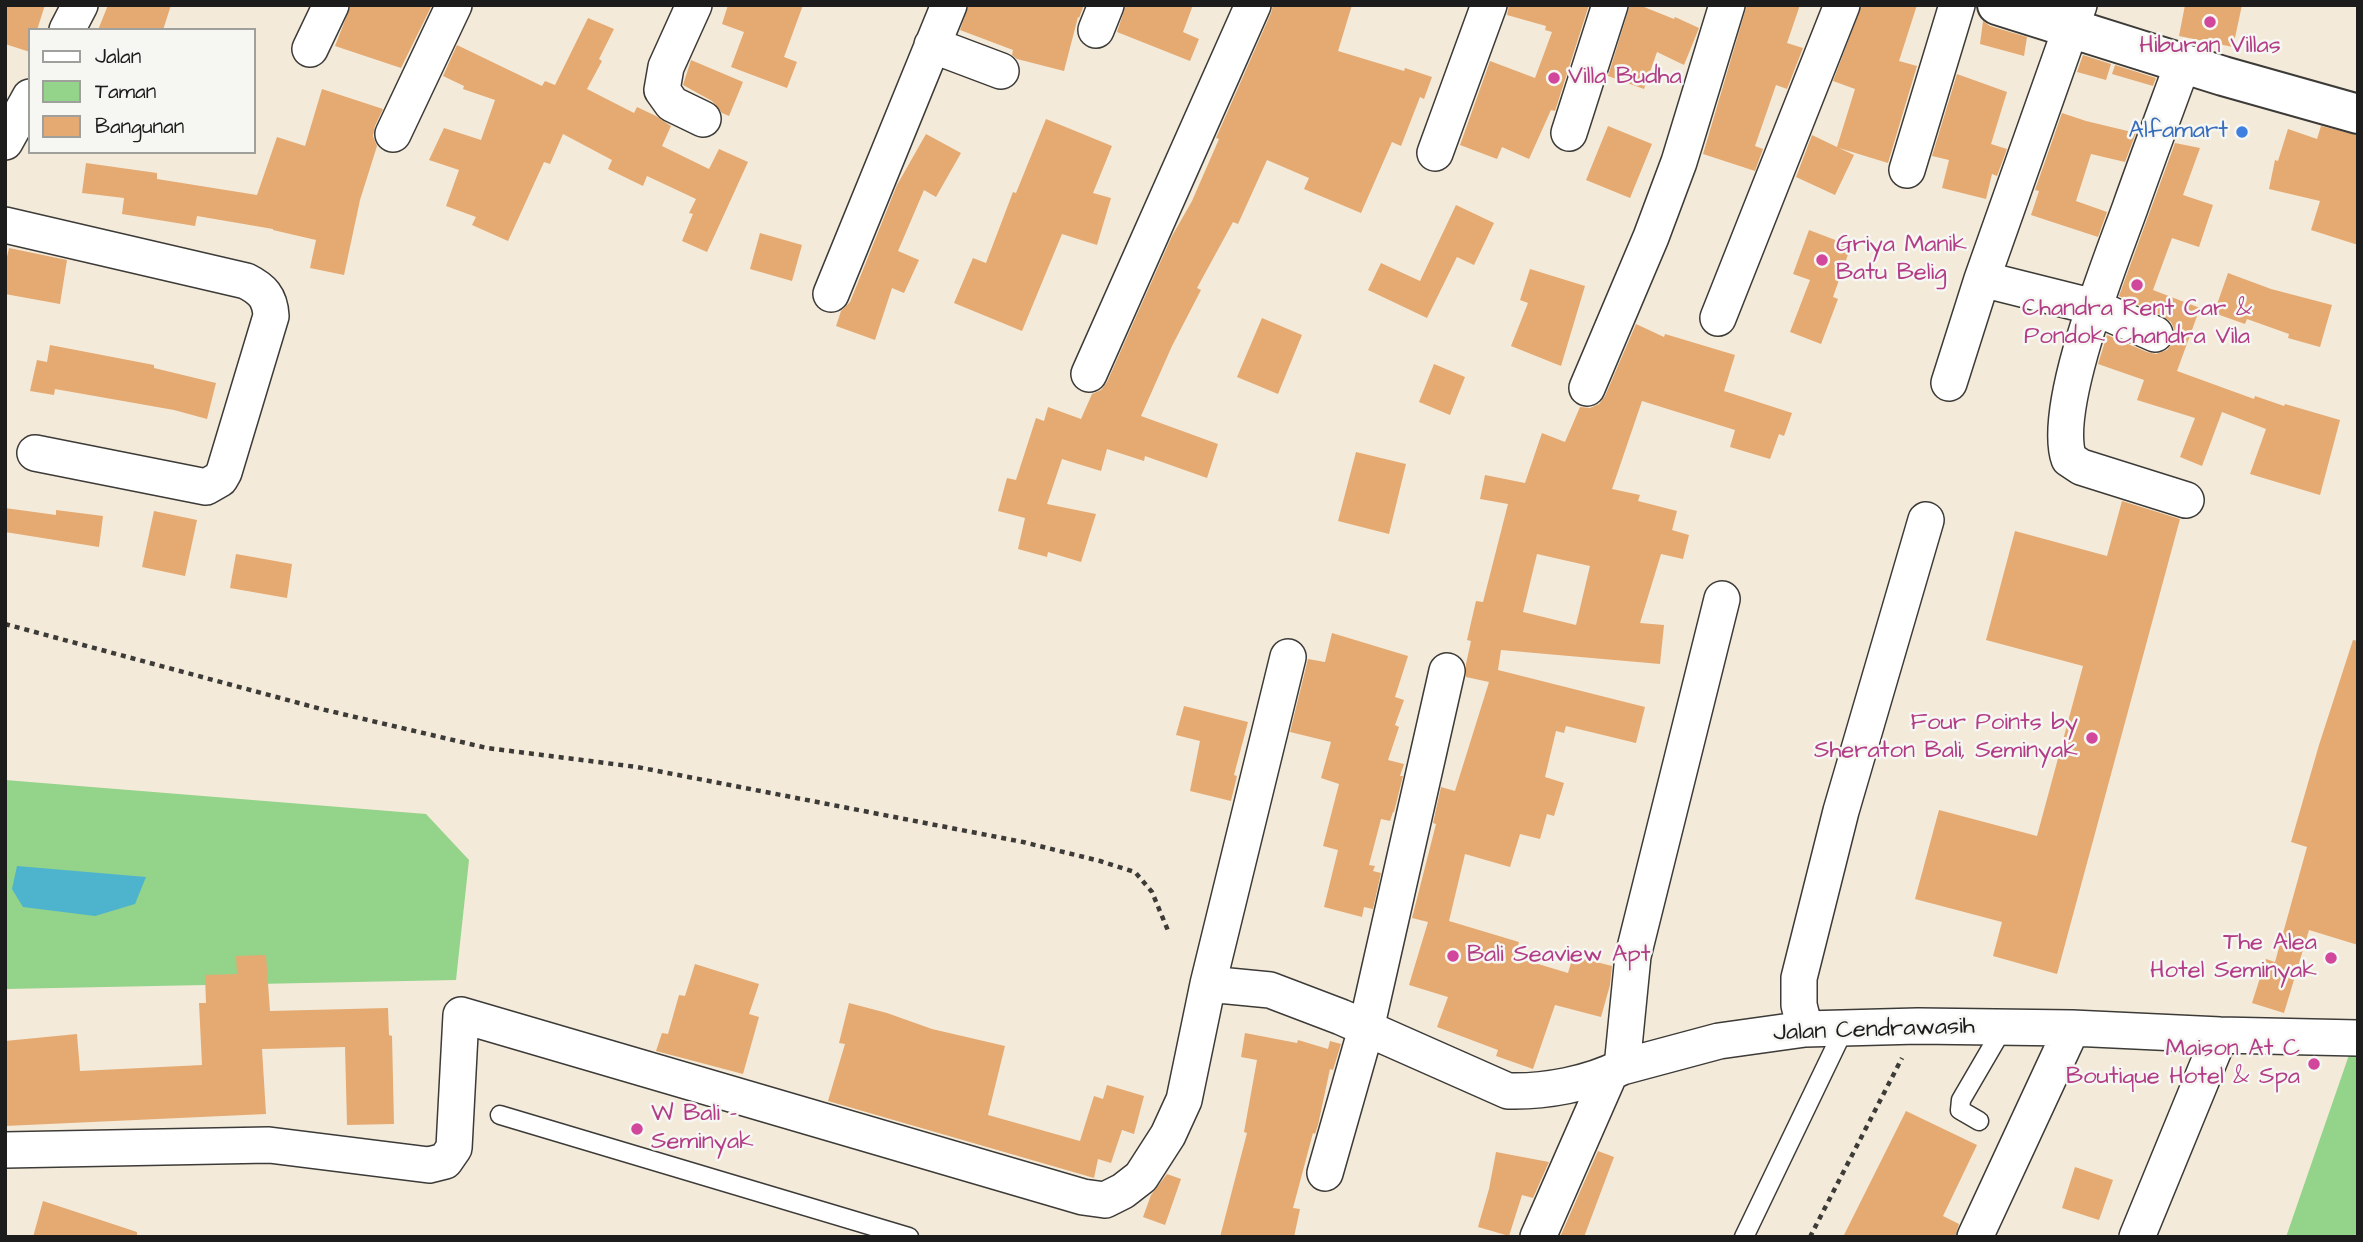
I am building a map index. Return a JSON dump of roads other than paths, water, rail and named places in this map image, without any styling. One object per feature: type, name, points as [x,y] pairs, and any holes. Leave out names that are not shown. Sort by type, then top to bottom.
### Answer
[{"type":"street","points":[[68,28],[80,5]]},
{"type":"street","points":[[310,50],[331,5]]},
{"type":"street","points":[[393,134],[454,5]]},
{"type":"street","points":[[694,5],[666,67],[662,90],[672,104],[703,119]]},
{"type":"street","points":[[831,294],[949,5]]},
{"type":"street","points":[[1089,374],[1253,5]]},
{"type":"street","points":[[1434,153],[1489,5]]},
{"type":"street","points":[[1569,132],[1610,5]]},
{"type":"street","points":[[1587,388],[1651,237],[1679,162],[1727,5]]},
{"type":"street","points":[[1718,318],[1842,5]]},
{"type":"street","points":[[1907,170],[1957,5]]},
{"type":"street","points":[[1997,5],[2076,17],[2183,63],[2358,114]]},
{"type":"street","points":[[1949,383],[1982,279],[2076,17]]},
{"type":"street","points":[[932,44],[1001,71]]},
{"type":"street","points":[[2183,63],[2094,307],[2070,394],[2066,442],[2069,458],[2081,467],[2186,500]]},
{"type":"street","points":[[5,142],[28,101]]},
{"type":"street","points":[[5,225],[246,281],[265,293],[270,304],[271,316],[225,472],[220,479],[206,487],[35,453]]},
{"type":"street","points":[[1982,279],[2094,307],[2155,334]]},
{"type":"street","points":[[1805,1029],[1798,997],[1799,978],[1845,798],[1926,520]]},
{"type":"street","points":[[1538,1237],[1616,1070],[1633,956],[1722,598]]},
{"type":"street","points":[[5,1150],[269,1145],[429,1165],[445,1161],[454,1147],[461,1015],[1083,1197],[1105,1200],[1123,1191],[1141,1177],[1168,1135],[1184,1100],[1208,984],[1288,657]]},
{"type":"street","points":[[1325,1173],[1367,1029],[1447,671]]},
{"type":"street","name":"Jalan Cendrawasih","points":[[1208,984],[1270,990],[1508,1091],[1563,1086],[1719,1041],[1805,1029],[2071,1028],[2358,1038]]},
{"type":"street","points":[[1975,1237],[2071,1028]]},
{"type":"street","points":[[2137,1237],[2220,1035]]},
{"type":"lane","points":[[1979,1121],[1961,1110],[1961,1100],[2003,1028]]},
{"type":"lane","points":[[1744,1237],[1844,1029]]},
{"type":"lane","points":[[500,1115],[882,1233],[909,1237]]},
{"type":"water","points":[[17,866],[146,877],[135,904],[95,916],[23,907],[12,889]]},
{"type":"place","name":"Hiburan Villas","points":[[2210,22]]},
{"type":"place","name":"Villa Budha","points":[[1554,78]]},
{"type":"place","name":"Alfamart","points":[[2242,132]]},
{"type":"place","name":"Griya Manik Batu Belig","points":[[1822,260]]},
{"type":"place","name":"Chandra Rent Car & Pondok Chandra Vila","points":[[2137,285]]},
{"type":"place","name":"Four Points by Sheraton Bali, Seminyak","points":[[2092,738]]},
{"type":"place","name":"Bali Seaview Apt","points":[[1453,956]]},
{"type":"place","name":"The Alea Hotel Seminyak","points":[[2331,958]]},
{"type":"place","name":"Maison At C Boutique Hotel & Spa","points":[[2314,1064]]},
{"type":"place","name":"W Bali - Seminyak","points":[[637,1129]]}]
